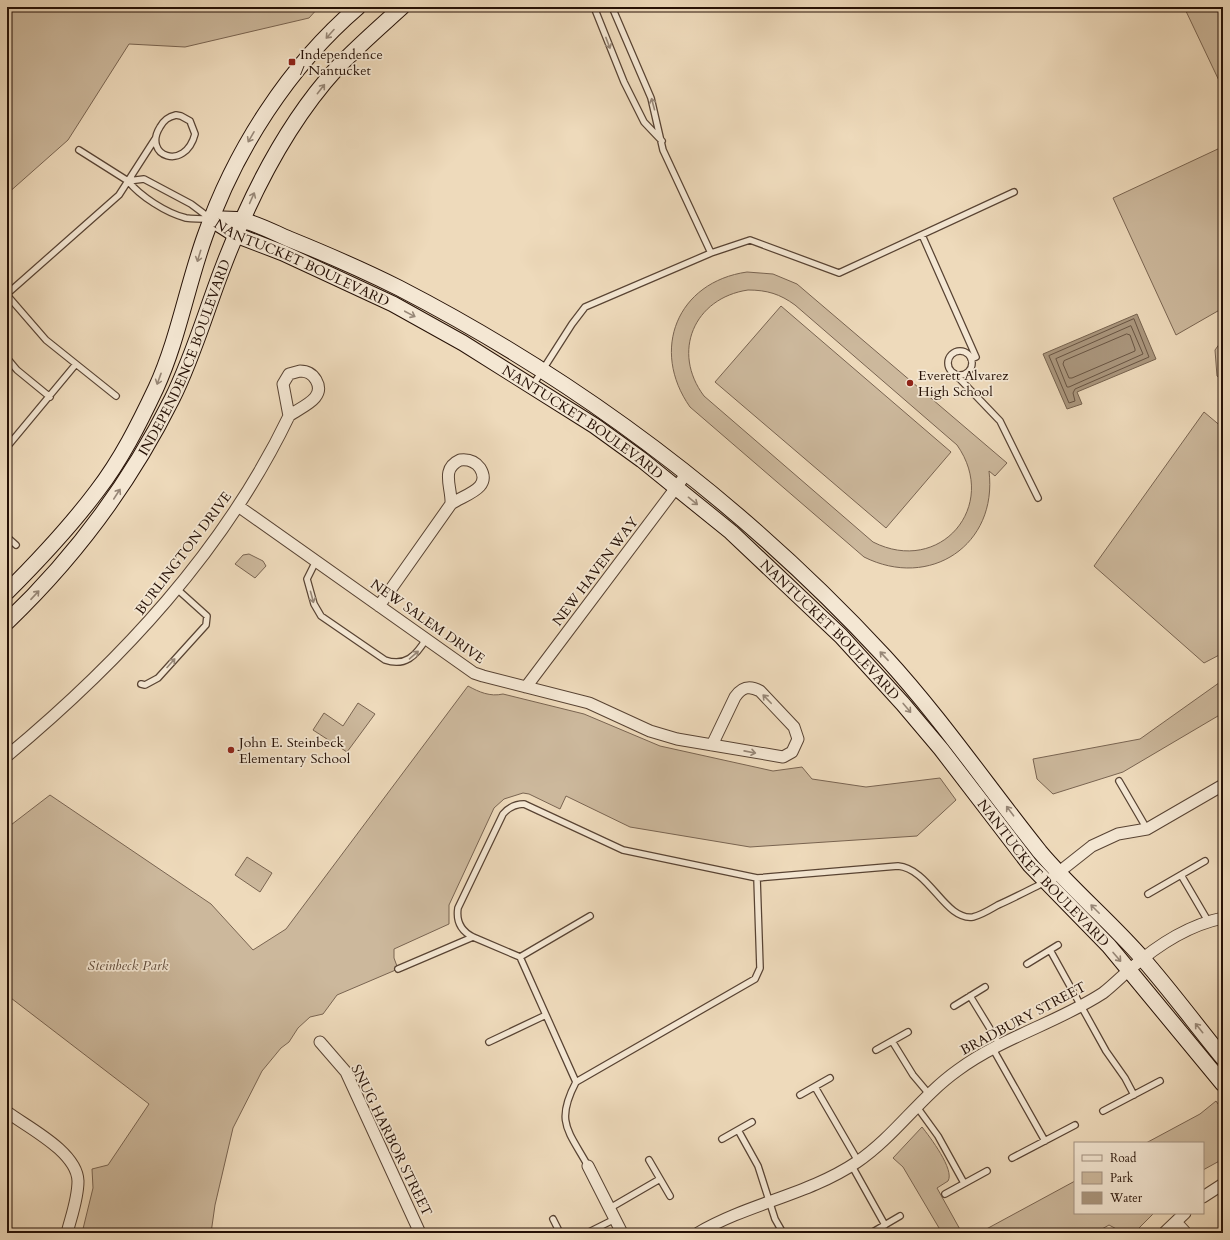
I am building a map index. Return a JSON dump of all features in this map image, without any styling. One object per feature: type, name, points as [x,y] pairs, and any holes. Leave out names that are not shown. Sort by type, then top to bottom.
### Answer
[{"type":"street","name":"INDEPENDENCE BOULEVARD","points":[[7,592],[31,568],[98,490],[139,422],[157,386],[174,339],[211,219],[227,183],[264,116],[311,55],[340,22],[358,7]]},
{"type":"street","name":"INDEPENDENCE BOULEVARD","points":[[7,622],[32,598],[79,546],[110,505],[141,457],[173,398],[242,219],[253,194],[274,156],[300,116],[336,70],[367,38],[402,7]]},
{"type":"street","name":"NANTUCKET BOULEVARD","points":[[211,219],[242,219],[379,278],[441,310],[542,370],[585,399],[687,473],[793,564],[885,657],[936,717],[1041,853],[1143,959],[1223,1058]]},
{"type":"street","name":"NANTUCKET BOULEVARD","points":[[211,219],[236,235],[283,253],[393,304],[463,343],[595,426],[676,487],[731,532],[841,636],[903,704],[937,744],[1045,882],[1109,946],[1223,1084]]},
{"type":"street","name":"BURLINGTON DRIVE","points":[[7,756],[81,691],[147,624],[177,589],[238,506],[270,455],[289,416]]},
{"type":"street","name":"NEW HAVEN WAY","points":[[526,687],[687,473]]},
{"type":"street","points":[[379,606],[451,504]]},
{"type":"street","name":"NEW SALEM DRIVE","points":[[238,506],[474,673],[589,703],[664,736],[712,745],[783,757],[792,752],[798,739],[794,727],[760,691],[755,688],[746,688],[740,691],[735,697],[712,745]]},
{"type":"street","points":[[1045,882],[1092,846],[1118,834],[1147,829],[1223,785]]},
{"type":"street","name":"BRADBURY STREET","points":[[698,1233],[738,1213],[818,1184],[855,1163],[892,1134],[929,1094],[958,1070],[996,1047],[1082,1006],[1104,992],[1143,959],[1176,937],[1208,921],[1223,918]]},
{"type":"street","name":"SNUG HARBOR STREET","points":[[320,1042],[346,1072],[420,1233]]},
{"type":"street","points":[[7,1112],[56,1147],[73,1163],[77,1174],[78,1188],[67,1233]]},
{"type":"street","points":[[588,1166],[622,1233]]},
{"type":"street","points":[[1204,1196],[1223,1184]]},
{"type":"street","points":[[1164,1233],[1184,1214]]},
{"type":"street","points":[[1176,1222],[1186,1233]]},
{"type":"lane","points":[[594,7],[624,82],[644,122],[663,142]]},
{"type":"lane","points":[[612,7],[651,98],[663,142],[663,150],[711,253]]},
{"type":"lane","points":[[116,396],[46,340],[7,294],[112,201],[128,181],[155,139],[156,133],[163,122],[172,116],[186,118],[194,129],[193,140],[186,152],[175,157],[163,154],[156,145],[155,139]]},
{"type":"lane","points":[[79,150],[128,181],[136,192],[174,213],[186,218],[211,219]]},
{"type":"lane","points":[[128,181],[144,179],[191,204],[211,219]]},
{"type":"lane","points":[[533,386],[575,319],[585,307],[711,253],[750,240],[839,273],[1014,192]]},
{"type":"lane","points":[[922,235],[976,357],[971,359]]},
{"type":"lane","points":[[955,374],[966,373],[971,367],[971,359],[963,352],[959,351],[952,354],[948,365],[955,374],[1000,421],[1038,498]]},
{"type":"lane","points":[[7,358],[17,370],[50,397]]},
{"type":"lane","points":[[7,447],[76,364]]},
{"type":"lane","points":[[7,537],[16,545]]},
{"type":"lane","points":[[316,561],[307,579],[314,604],[322,616],[385,660],[393,663],[402,663],[414,657],[426,639]]},
{"type":"lane","points":[[141,684],[145,685],[158,678],[206,625],[207,616],[177,589]]},
{"type":"lane","points":[[1119,781],[1147,829]]},
{"type":"lane","points":[[576,1082],[520,957],[473,936],[462,928],[458,919],[458,908],[503,814],[518,804],[524,804],[623,850],[757,878],[904,866],[914,870],[921,876],[955,912],[961,915],[973,917],[1045,882]]},
{"type":"lane","points":[[1148,894],[1205,861]]},
{"type":"lane","points":[[1181,875],[1208,921]]},
{"type":"lane","points":[[588,1166],[570,1136],[565,1118],[568,1098],[576,1082],[755,979],[760,968],[757,878]]},
{"type":"lane","points":[[520,957],[590,916]]},
{"type":"lane","points":[[398,969],[473,936]]},
{"type":"lane","points":[[1027,964],[1058,946]]},
{"type":"lane","points":[[1050,950],[1106,1051],[1129,1084],[1134,1095]]},
{"type":"lane","points":[[954,1006],[985,987]]},
{"type":"lane","points":[[970,996],[1045,1140]]},
{"type":"lane","points":[[489,1042],[546,1015]]},
{"type":"lane","points":[[876,1050],[908,1032]]},
{"type":"lane","points":[[892,1041],[913,1075],[929,1094]]},
{"type":"lane","points":[[800,1096],[830,1078]]},
{"type":"lane","points":[[1103,1111],[1160,1081]]},
{"type":"lane","points":[[814,1087],[855,1163],[885,1225]]},
{"type":"lane","points":[[917,1107],[938,1136],[964,1183]]},
{"type":"lane","points":[[722,1139],[752,1122]]},
{"type":"lane","points":[[1012,1158],[1075,1125]]},
{"type":"lane","points":[[738,1130],[758,1166],[775,1219],[783,1233]]},
{"type":"lane","points":[[649,1160],[670,1196]]},
{"type":"lane","points":[[945,1194],[987,1171]]},
{"type":"lane","points":[[610,1208],[660,1179]]},
{"type":"lane","points":[[871,1233],[900,1216]]},
{"type":"lane","points":[[553,1219],[560,1233]]},
{"type":"lane","points":[[587,1233],[615,1219]]},
{"type":"green space","points":[[7,7],[319,7],[309,18],[185,47],[129,44],[68,140],[7,194]]},
{"type":"green space","points":[[1184,7],[1223,7],[1223,89]]},
{"type":"green space","points":[[1220,148],[1223,155],[1223,308],[1176,335],[1113,198]]},
{"type":"green space","points":[[747,272],[773,274],[797,284],[1007,463],[995,476],[989,471],[989,497],[983,520],[971,539],[955,554],[935,564],[913,568],[889,566],[864,557],[690,407],[678,385],[672,363],[672,342],[677,322],[688,304],[703,289],[723,278]],"holes":[[[748,290],[779,295],[795,305],[957,445],[968,468],[971,491],[967,511],[956,529],[940,542],[920,550],[898,550],[873,542],[704,396],[694,379],[689,362],[689,345],[693,330],[702,315],[714,304],[729,295]]]},
{"type":"green space","points":[[781,306],[951,452],[886,528],[715,382]]},
{"type":"green space","points":[[1223,339],[1223,381],[1217,376],[1215,350]]},
{"type":"green space","points":[[1204,412],[1223,428],[1223,653],[1204,663],[1094,566]]},
{"type":"green space","points":[[249,554],[263,561],[266,566],[255,578],[235,564],[243,555]]},
{"type":"green space","points":[[1223,680],[1223,713],[1123,772],[1053,794],[1037,779],[1033,759],[1140,739]]},
{"type":"green space","name":"Steinbeck Park","points":[[468,686],[485,693],[494,695],[503,694],[584,714],[660,746],[773,771],[802,767],[812,779],[866,787],[940,778],[956,800],[917,836],[750,847],[630,827],[566,796],[560,809],[529,794],[523,793],[504,799],[494,808],[449,905],[449,924],[394,949],[394,958],[398,969],[337,995],[323,1014],[310,1017],[298,1028],[289,1042],[281,1048],[262,1071],[233,1128],[215,1205],[211,1233],[82,1233],[93,1188],[92,1169],[108,1165],[149,1104],[7,995],[7,828],[50,795],[211,904],[253,950],[286,929]]},
{"type":"green space","points":[[358,703],[375,714],[347,752],[313,730],[324,713],[343,726]]},
{"type":"green space","points":[[247,857],[272,873],[260,892],[235,875]]},
{"type":"green space","points":[[1216,1101],[1223,1111],[1223,1159],[1204,1169],[1204,1142],[1148,1142],[1200,1114]]},
{"type":"green space","points":[[922,1127],[941,1154],[948,1169],[948,1181],[937,1188],[962,1233],[942,1233],[903,1167],[893,1158]]},
{"type":"green space","points":[[1074,1182],[1074,1214],[1153,1214],[1134,1233],[1124,1233],[1109,1225],[1095,1233],[979,1233]]},
{"type":"water","points":[[1137,314],[1156,359],[1077,392],[1082,404],[1067,409],[1043,354]]},
{"type":"place","name":"Independence / Nantucket","points":[[292,62]]},
{"type":"place","name":"Everett Alvarez High School","points":[[910,383]]},
{"type":"place","name":"John E. Steinbeck Elementary School","points":[[231,750]]}]
